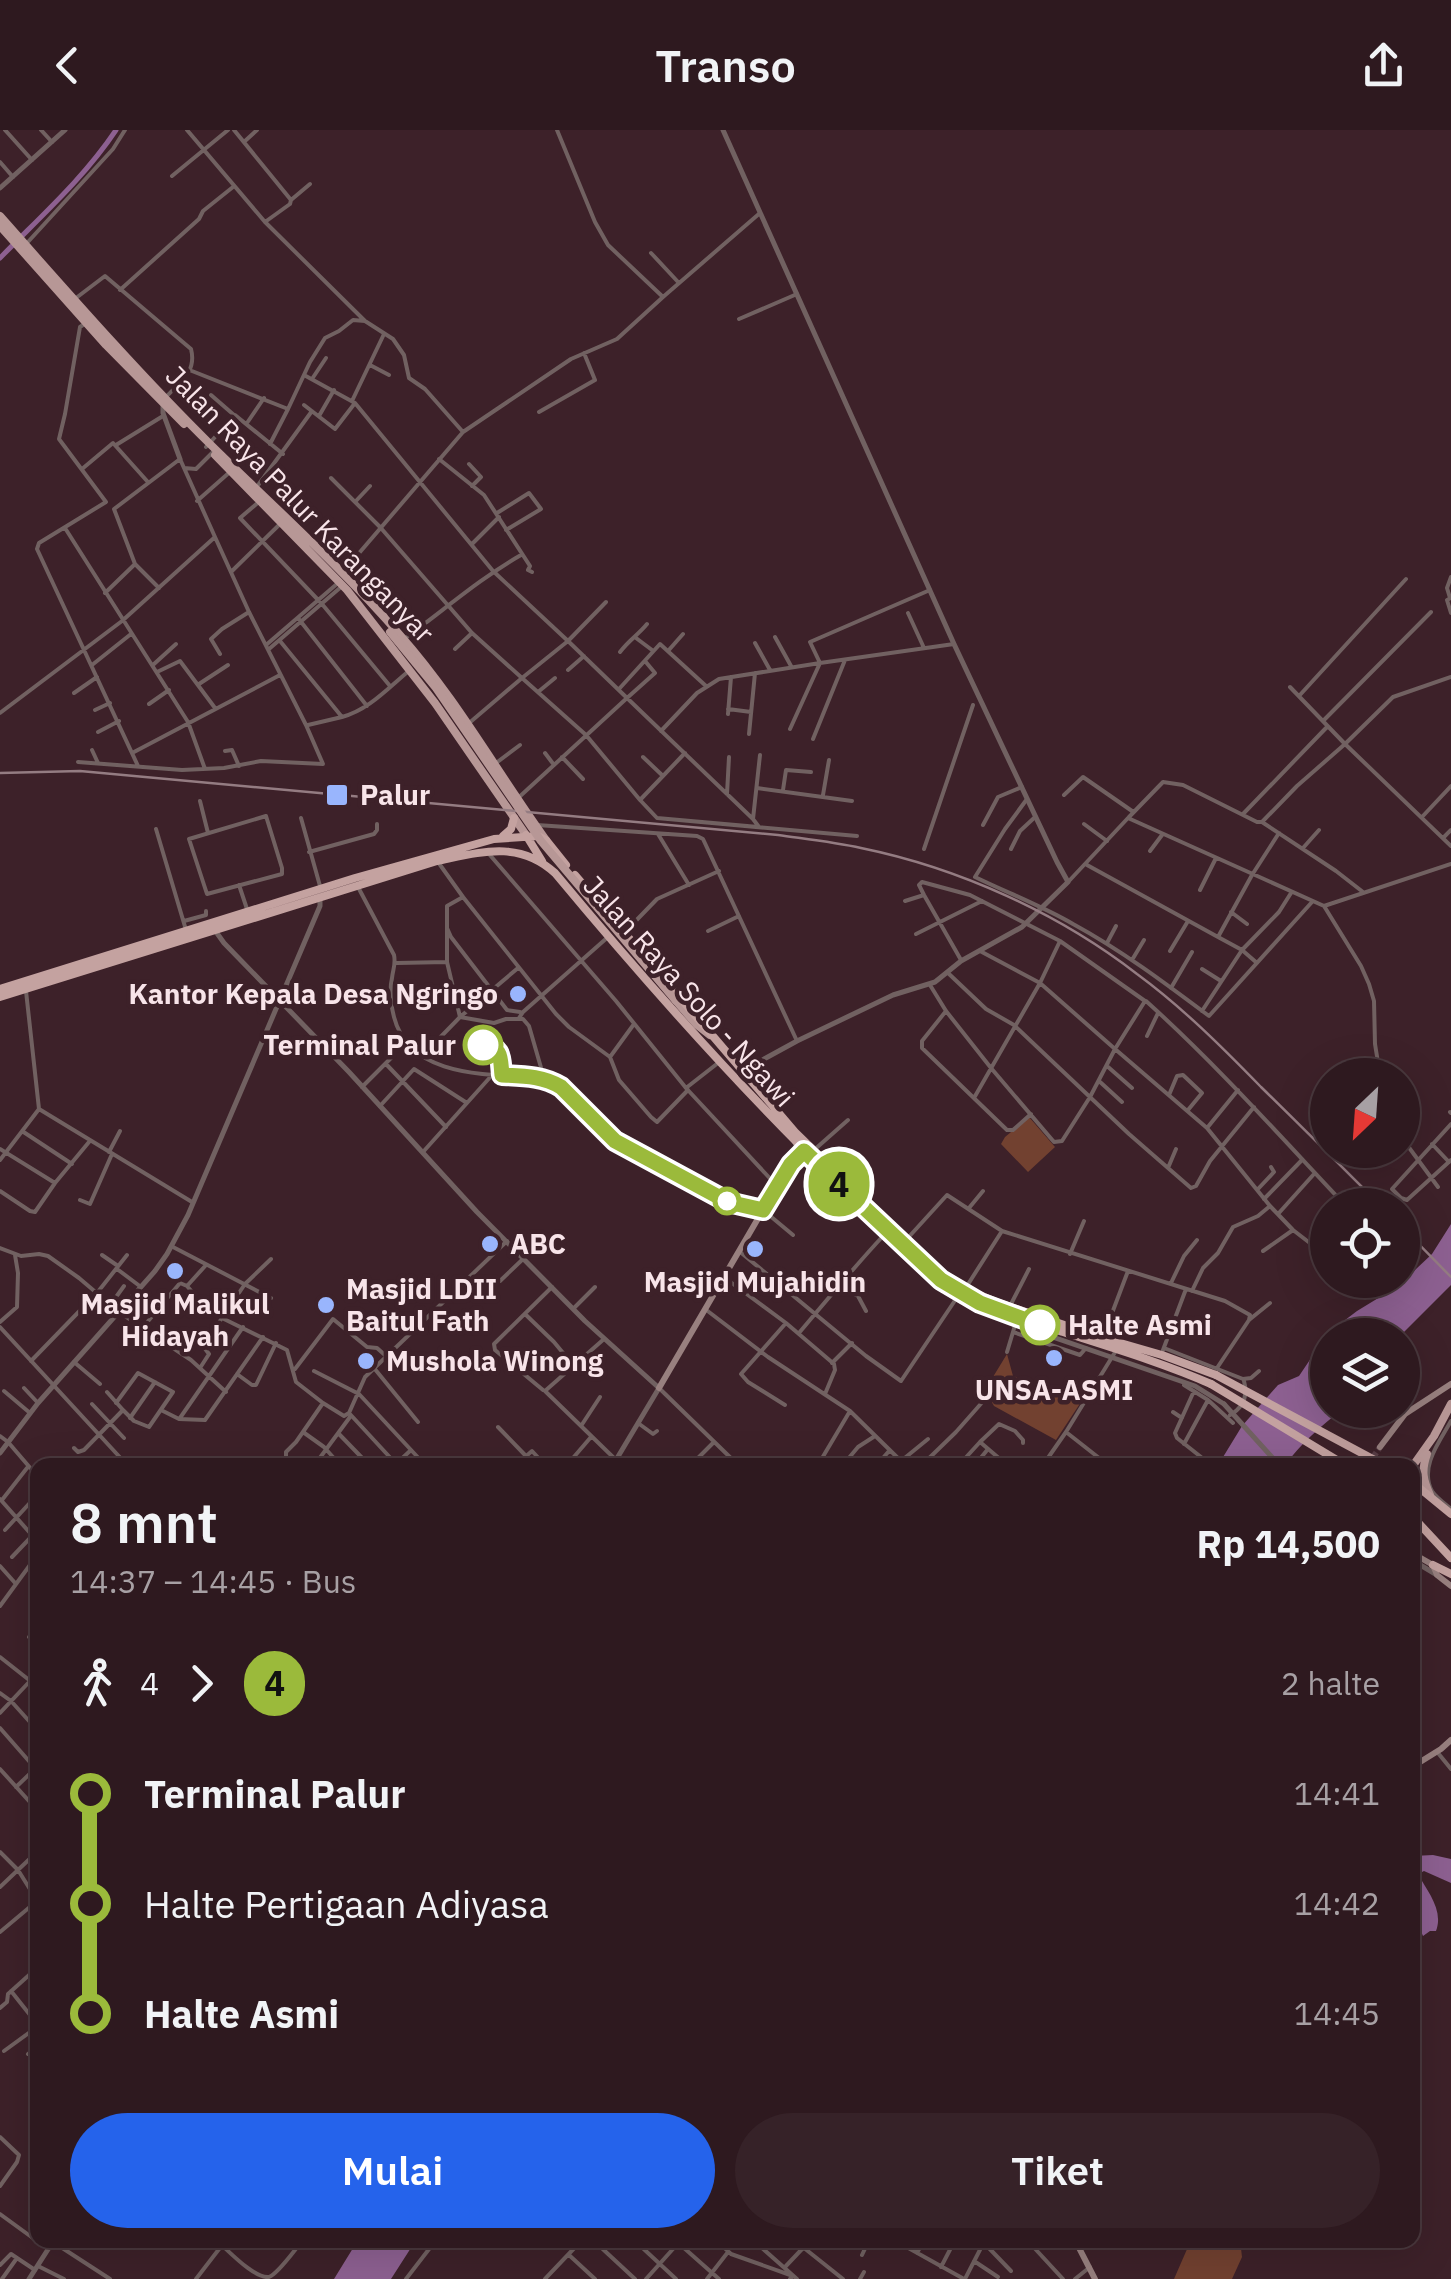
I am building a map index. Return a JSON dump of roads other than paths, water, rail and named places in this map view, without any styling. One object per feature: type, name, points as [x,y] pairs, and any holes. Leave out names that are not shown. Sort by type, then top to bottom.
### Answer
[{"type":"highway","points":[[494,840],[509,831],[514,818]]},
{"type":"highway","points":[[0,997],[494,840],[535,835],[546,840]]},
{"type":"highway","points":[[526,836],[542,861]]},
{"type":"highway","name":"Jalan Raya Solo - Ngawi","points":[[546,840],[815,1164],[920,1267],[1016,1324],[1114,1353],[1216,1372],[1371,1458]]},
{"type":"highway","points":[[356,882],[486,851],[512,852],[542,861]]},
{"type":"highway","name":"Jalan Raya Solo - Ngawi","points":[[542,861],[551,860],[556,852]]},
{"type":"highway","name":"Jalan Raya Solo - Ngawi","points":[[542,861],[702,1044],[795,1143],[906,1240],[960,1294],[1010,1306],[1161,1360],[1211,1384],[1334,1458]]},
{"type":"highway","points":[[555,873],[558,866],[566,865]]},
{"type":"highway","points":[[0,988],[185,925],[320,894]]},
{"type":"highway","points":[[1420,1488],[1451,1512]]},
{"type":"highway","points":[[1420,1525],[1451,1558]]},
{"type":"highway","points":[[1433,1564],[1451,1574]]},
{"type":"main road","name":"Jalan Raya Palur Karanganyar","points":[[0,216],[89,321],[164,400],[404,639],[468,724],[546,840]]},
{"type":"main road","name":"Jalan Raya Palur Karanganyar","points":[[0,226],[19,242]]},
{"type":"main road","name":"Jalan Raya Palur Karanganyar","points":[[354,592],[526,836]]},
{"type":"main road","points":[[354,592],[436,688],[541,842],[674,1002],[702,1044]]},
{"type":"main road","points":[[489,782],[498,780],[500,775]]},
{"type":"main road","points":[[674,1002],[710,1035]]},
{"type":"main road","points":[[658,1388],[763,1210]]},
{"type":"main road","points":[[1380,1447],[1406,1414],[1451,1384]]},
{"type":"main road","points":[[1418,1458],[1450,1413],[1436,1398],[1421,1404]]},
{"type":"main road","points":[[1430,1496],[1422,1471],[1434,1436]]},
{"type":"main road","points":[[1420,1559],[1433,1564],[1436,1575],[1451,1586]]},
{"type":"main road","points":[[1420,1762],[1450,1744]]},
{"type":"main road","points":[[1079,2248],[1095,2279]]},
{"type":"street","points":[[5,130],[32,160]]},
{"type":"street","points":[[41,130],[52,142]]},
{"type":"street","points":[[0,188],[65,130]]},
{"type":"street","points":[[19,242],[113,148],[126,130]]},
{"type":"street","points":[[187,130],[265,222],[365,321],[393,339],[403,352],[409,378],[425,389],[463,432]]},
{"type":"street","points":[[172,176],[231,130],[291,200]]},
{"type":"street","points":[[245,142],[258,130]]},
{"type":"street","points":[[557,130],[608,244],[664,297]]},
{"type":"street","points":[[734,130],[724,132],[760,214],[954,644],[1068,882]]},
{"type":"street","points":[[0,162],[13,177]]},
{"type":"street","points":[[265,222],[310,184]]},
{"type":"street","points":[[120,290],[234,188]]},
{"type":"street","points":[[267,647],[341,580],[380,527],[463,432],[524,389],[584,353],[617,339],[760,214]]},
{"type":"street","points":[[651,254],[679,283]]},
{"type":"street","points":[[72,301],[103,275],[192,350],[192,371],[164,400],[164,415],[198,501],[322,765],[261,761],[182,770],[78,762]]},
{"type":"street","points":[[739,320],[797,294]]},
{"type":"street","points":[[270,444],[326,336],[339,332],[353,320],[365,321]]},
{"type":"street","points":[[89,321],[80,327],[59,438],[106,502],[39,543],[37,549],[138,766]]},
{"type":"street","points":[[304,405],[335,429],[354,402],[384,334]]},
{"type":"street","points":[[539,412],[594,382],[584,353]]},
{"type":"street","points":[[312,379],[326,358]]},
{"type":"street","points":[[370,365],[389,375]]},
{"type":"street","points":[[192,371],[288,409]]},
{"type":"street","points":[[304,375],[354,402],[493,571],[759,826]]},
{"type":"street","points":[[319,416],[334,390]]},
{"type":"street","points":[[212,395],[283,454]]},
{"type":"street","points":[[246,424],[264,398]]},
{"type":"street","points":[[254,490],[312,411]]},
{"type":"street","points":[[82,469],[112,444],[164,415]]},
{"type":"street","points":[[184,468],[196,469],[235,416]]},
{"type":"street","points":[[116,445],[147,482]]},
{"type":"street","points":[[159,588],[135,564],[114,508],[180,459]]},
{"type":"street","points":[[439,459],[484,496],[532,572]]},
{"type":"street","points":[[469,464],[481,476],[472,486]]},
{"type":"street","points":[[198,501],[232,469]]},
{"type":"street","points":[[331,478],[380,527],[472,633],[586,735],[656,818],[856,836]]},
{"type":"street","points":[[354,502],[370,486]]},
{"type":"street","points":[[472,544],[498,516],[529,493],[541,509],[506,530]]},
{"type":"street","points":[[262,499],[240,518],[320,602],[390,686]]},
{"type":"street","points":[[231,572],[284,521]]},
{"type":"street","points":[[65,528],[188,722],[205,769]]},
{"type":"street","points":[[0,713],[122,621],[215,537]]},
{"type":"street","points":[[404,639],[493,571],[521,555]]},
{"type":"street","points":[[105,592],[135,564]]},
{"type":"street","points":[[1451,577],[1447,588],[1451,612]]},
{"type":"street","points":[[1299,696],[1406,579]]},
{"type":"street","points":[[820,662],[810,642],[930,590]]},
{"type":"street","points":[[468,724],[568,642],[606,602]]},
{"type":"street","points":[[220,654],[211,639],[249,612]]},
{"type":"street","points":[[1323,721],[1431,612]]},
{"type":"street","points":[[908,613],[924,648]]},
{"type":"street","points":[[267,647],[300,620]]},
{"type":"street","points":[[300,620],[368,706]]},
{"type":"street","points":[[620,652],[647,624]]},
{"type":"street","points":[[456,648],[472,633]]},
{"type":"street","points":[[92,665],[131,634]]},
{"type":"street","points":[[668,652],[684,634]]},
{"type":"street","points":[[775,637],[790,666]]},
{"type":"street","points":[[636,638],[654,652]]},
{"type":"street","points":[[280,640],[342,717]]},
{"type":"street","points":[[755,643],[770,670]]},
{"type":"street","points":[[153,665],[176,644]]},
{"type":"street","points":[[619,689],[660,644],[710,684]]},
{"type":"street","points":[[661,731],[710,684],[731,677],[954,644]]},
{"type":"street","points":[[568,670],[584,656]]},
{"type":"street","points":[[813,739],[845,659]]},
{"type":"street","points":[[157,672],[178,660],[216,708]]},
{"type":"street","points":[[517,799],[655,674],[646,661]]},
{"type":"street","points":[[790,729],[820,662]]},
{"type":"street","points":[[199,684],[228,665]]},
{"type":"street","points":[[306,725],[356,714],[410,670]]},
{"type":"street","points":[[749,734],[755,672]]},
{"type":"street","points":[[132,753],[280,675]]},
{"type":"street","points":[[74,693],[97,677]]},
{"type":"street","points":[[731,677],[728,712],[751,712]]},
{"type":"street","points":[[1262,822],[1393,697],[1451,677]]},
{"type":"street","points":[[538,692],[555,678]]},
{"type":"street","points":[[1290,688],[1451,846]]},
{"type":"street","points":[[149,704],[169,690]]},
{"type":"street","points":[[924,849],[972,705],[980,698]]},
{"type":"street","points":[[95,710],[110,703]]},
{"type":"street","points":[[570,720],[578,713]]},
{"type":"street","points":[[98,732],[119,721]]},
{"type":"street","points":[[1243,814],[1328,726]]},
{"type":"street","points":[[494,764],[520,745]]},
{"type":"street","points":[[92,750],[98,763]]},
{"type":"street","points":[[226,751],[232,750],[239,766]]},
{"type":"street","points":[[545,753],[554,765]]},
{"type":"street","points":[[640,800],[685,754]]},
{"type":"street","points":[[754,819],[760,755]]},
{"type":"street","points":[[562,757],[583,779]]},
{"type":"street","points":[[644,757],[663,776]]},
{"type":"street","points":[[727,794],[728,757]]},
{"type":"street","points":[[822,797],[828,760]]},
{"type":"street","points":[[783,792],[786,770],[810,772]]},
{"type":"street","points":[[1064,795],[1083,777],[1134,812]]},
{"type":"street","points":[[742,1072],[893,994],[926,986],[1027,923],[1157,786],[1169,782],[1262,822],[1363,892]]},
{"type":"street","points":[[1422,817],[1451,786]]},
{"type":"street","points":[[983,826],[998,797],[1022,787]]},
{"type":"street","points":[[757,788],[852,801]]},
{"type":"street","points":[[1027,799],[975,876],[1044,908],[1107,944],[1209,1016],[1312,902]]},
{"type":"street","points":[[200,801],[208,833]]},
{"type":"street","points":[[266,816],[282,873],[206,893],[189,841],[208,833],[266,816]]},
{"type":"street","points":[[1011,849],[1019,832],[1036,817]]},
{"type":"street","points":[[0,1453],[172,1247],[188,1215],[320,906],[301,818]]},
{"type":"street","points":[[1128,818],[1324,906],[1448,865],[1451,874]]},
{"type":"street","points":[[309,852],[374,834],[377,824]]},
{"type":"street","points":[[534,824],[701,837],[797,1041]]},
{"type":"street","points":[[1084,824],[1106,841]]},
{"type":"street","points":[[194,828],[196,836]]},
{"type":"street","points":[[156,829],[185,925],[206,911]]},
{"type":"street","points":[[1303,848],[1319,830]]},
{"type":"street","points":[[1443,838],[1451,830]]},
{"type":"street","points":[[1218,937],[1279,833]]},
{"type":"street","points":[[658,834],[689,885]]},
{"type":"street","points":[[1150,851],[1162,835]]},
{"type":"street","points":[[486,851],[687,1089],[777,1186]]},
{"type":"street","points":[[1200,890],[1216,858]]},
{"type":"street","points":[[437,861],[541,996],[569,1026],[610,1057],[619,1080],[658,1122],[687,1089],[719,1062]]},
{"type":"street","points":[[1085,864],[1242,950],[1258,963]]},
{"type":"street","points":[[624,932],[657,899],[719,871]]},
{"type":"street","points":[[962,961],[924,896],[919,884],[924,881],[966,893],[1060,940],[1145,1001],[1238,1090],[1328,1188]]},
{"type":"street","points":[[356,882],[396,963],[391,988],[398,1030],[421,1056],[454,1069],[544,1078],[561,1087],[615,1141],[728,1202],[763,1210],[793,1235]]},
{"type":"street","points":[[239,884],[248,912]]},
{"type":"street","points":[[1202,1010],[1242,950],[1279,912],[1291,893]]},
{"type":"street","points":[[460,1018],[447,962],[446,906],[462,896]]},
{"type":"street","points":[[906,901],[924,896]]},
{"type":"street","points":[[916,934],[982,901]]},
{"type":"street","points":[[1324,906],[1369,984],[1374,1001],[1377,1058]]},
{"type":"street","points":[[1232,912],[1247,924]]},
{"type":"street","points":[[708,931],[739,916]]},
{"type":"street","points":[[1170,952],[1188,921]]},
{"type":"street","points":[[1107,944],[1116,926]]},
{"type":"street","points":[[447,928],[507,1010],[523,1012]]},
{"type":"street","points":[[214,929],[523,1259],[730,1458]]},
{"type":"street","points":[[519,1018],[608,937]]},
{"type":"street","points":[[974,1098],[1060,940]]},
{"type":"street","points":[[1132,960],[1144,940]]},
{"type":"street","points":[[980,951],[1040,983],[1188,1111],[1270,1206],[1310,1243]]},
{"type":"street","points":[[1172,988],[1192,952]]},
{"type":"street","points":[[396,963],[447,962]]},
{"type":"street","points":[[421,1056],[518,968]]},
{"type":"street","points":[[1202,969],[1221,981]]},
{"type":"street","points":[[948,972],[986,1009],[1014,1025],[1194,1188],[1206,1166],[1254,1107]]},
{"type":"street","points":[[926,986],[991,1068],[1054,1142],[1059,1143],[1145,1001]]},
{"type":"street","points":[[0,1160],[2,1150],[40,1109],[26,991]]},
{"type":"street","points":[[946,1011],[921,1045],[1009,1130],[1031,1114]]},
{"type":"street","points":[[1148,1036],[1158,1012]]},
{"type":"street","points":[[460,1018],[494,1022],[519,1018],[527,1022],[544,1078]]},
{"type":"street","points":[[610,1057],[634,1024]]},
{"type":"street","points":[[362,1087],[394,1056]]},
{"type":"street","points":[[386,1064],[446,1127]]},
{"type":"street","points":[[1107,1066],[1132,1088]]},
{"type":"street","points":[[380,1106],[414,1070],[467,1103]]},
{"type":"street","points":[[423,1153],[493,1074]]},
{"type":"street","points":[[1168,1095],[1178,1075],[1183,1075],[1202,1094],[1188,1111]]},
{"type":"street","points":[[1099,1081],[1122,1102]]},
{"type":"street","points":[[1206,1128],[1238,1090]]},
{"type":"street","points":[[40,1109],[192,1202]]},
{"type":"street","points":[[763,1210],[777,1186],[806,1152],[848,1120]]},
{"type":"street","points":[[1420,1158],[1451,1124]]},
{"type":"street","points":[[1445,1130],[1451,1136]]},
{"type":"street","points":[[22,1131],[72,1164]]},
{"type":"street","points":[[80,1200],[90,1204],[120,1132]]},
{"type":"street","points":[[0,1191],[34,1212],[90,1141]]},
{"type":"street","points":[[1410,1168],[1392,1185],[1392,1190],[1406,1200],[1450,1161],[1432,1144]]},
{"type":"street","points":[[1168,1168],[1176,1149]]},
{"type":"street","points":[[2,1150],[55,1183]]},
{"type":"street","points":[[1420,1160],[1438,1187]]},
{"type":"street","points":[[1264,1199],[1301,1161]]},
{"type":"street","points":[[1257,1190],[1274,1172],[1271,1167]]},
{"type":"street","points":[[1278,1214],[1314,1174]]},
{"type":"street","points":[[969,1208],[983,1191]]},
{"type":"street","points":[[906,1240],[945,1196],[1002,1231],[1170,1283],[1236,1307],[1250,1315],[1249,1320]]},
{"type":"street","points":[[1233,1423],[1180,1382],[1161,1360],[1189,1290],[1203,1268],[1233,1228],[1270,1206]]},
{"type":"street","points":[[1070,1254],[1084,1221]]},
{"type":"street","points":[[1263,1251],[1293,1230]]},
{"type":"street","points":[[739,1251],[901,1381],[1002,1231]]},
{"type":"street","points":[[799,1333],[885,1233]]},
{"type":"street","points":[[1170,1283],[1196,1240]]},
{"type":"street","points":[[320,1458],[350,1415],[362,1380],[507,1241]]},
{"type":"street","points":[[172,1247],[271,1298]]},
{"type":"street","points":[[0,1248],[15,1254],[44,1254],[200,1368],[226,1392]]},
{"type":"street","points":[[15,1254],[17,1308],[0,1324],[120,1458]]},
{"type":"street","points":[[102,1254],[140,1287]]},
{"type":"street","points":[[31,1361],[97,1293],[126,1255]]},
{"type":"street","points":[[200,1368],[209,1354],[203,1346],[245,1284],[270,1259]]},
{"type":"street","points":[[500,1281],[523,1259]]},
{"type":"street","points":[[1212,1259],[1218,1265]]},
{"type":"street","points":[[187,1286],[206,1265]]},
{"type":"street","points":[[1010,1306],[1028,1269]]},
{"type":"street","points":[[1103,1338],[1128,1271]]},
{"type":"street","points":[[724,1277],[786,1322],[832,1363],[835,1370],[825,1394]]},
{"type":"street","points":[[144,1326],[181,1282],[199,1300]]},
{"type":"street","points":[[110,1304],[124,1286]]},
{"type":"street","points":[[837,1286],[858,1296],[866,1311]]},
{"type":"street","points":[[552,1287],[494,1344],[495,1350],[545,1391],[610,1458]]},
{"type":"street","points":[[574,1308],[595,1287]]},
{"type":"street","points":[[1259,1371],[1248,1380],[1216,1372],[1249,1320],[1270,1303]]},
{"type":"street","points":[[705,1309],[760,1352],[850,1412],[898,1458]]},
{"type":"street","points":[[525,1314],[574,1366]]},
{"type":"street","points":[[222,1318],[279,1345],[289,1356],[298,1384],[340,1414],[350,1415]]},
{"type":"street","points":[[293,1371],[334,1319],[368,1347],[377,1348],[386,1356]]},
{"type":"street","points":[[784,1405],[741,1376],[786,1322]]},
{"type":"street","points":[[1007,1352],[1016,1324],[1081,1355],[1086,1348]]},
{"type":"street","points":[[179,1419],[243,1327]]},
{"type":"street","points":[[1042,1329],[1086,1348],[1114,1353],[1048,1458]]},
{"type":"street","points":[[161,1410],[179,1419],[204,1420],[264,1337]]},
{"type":"street","points":[[545,1391],[604,1339]]},
{"type":"street","points":[[832,1363],[852,1343]]},
{"type":"street","points":[[237,1374],[256,1385],[279,1345]]},
{"type":"street","points":[[74,1362],[100,1384]]},
{"type":"street","points":[[374,1368],[418,1422]]},
{"type":"street","points":[[314,1371],[359,1394],[418,1458]]},
{"type":"street","points":[[107,1392],[116,1403],[130,1418],[148,1428],[173,1392],[136,1374],[116,1403]]},
{"type":"street","points":[[1226,1416],[1244,1402],[1244,1380]]},
{"type":"street","points":[[130,1418],[155,1382]]},
{"type":"street","points":[[1180,1382],[1208,1392],[1224,1404],[1274,1458]]},
{"type":"street","points":[[24,1388],[38,1403]]},
{"type":"street","points":[[618,1458],[658,1388]]},
{"type":"street","points":[[4,1391],[30,1414]]},
{"type":"street","points":[[1194,1391],[1175,1433],[1200,1456]]},
{"type":"street","points":[[929,1458],[986,1394]]},
{"type":"street","points":[[581,1426],[600,1397]]},
{"type":"street","points":[[1184,1444],[1208,1400]]},
{"type":"street","points":[[288,1458],[286,1454],[322,1403]]},
{"type":"street","points":[[92,1404],[124,1438]]},
{"type":"street","points":[[74,1448],[83,1451],[123,1410]]},
{"type":"street","points":[[822,1458],[850,1412]]},
{"type":"street","points":[[1173,1412],[1182,1418]]},
{"type":"street","points":[[1450,1413],[1428,1474],[1433,1492],[1451,1512]]},
{"type":"street","points":[[350,1415],[390,1458]]},
{"type":"street","points":[[638,1422],[653,1434],[657,1431]]},
{"type":"street","points":[[965,1458],[999,1424],[1015,1431],[1023,1443]]},
{"type":"street","points":[[498,1427],[525,1456],[532,1451],[538,1458]]},
{"type":"street","points":[[303,1432],[334,1458]]},
{"type":"street","points":[[1066,1432],[1099,1458]]},
{"type":"street","points":[[339,1434],[362,1458]]},
{"type":"street","points":[[0,1436],[28,1466],[1,1500],[30,1534]]},
{"type":"street","points":[[849,1458],[875,1436]]},
{"type":"street","points":[[574,1458],[591,1437]]},
{"type":"street","points":[[908,1458],[928,1439]]},
{"type":"street","points":[[700,1458],[714,1442]]},
{"type":"street","points":[[980,1442],[999,1458]]},
{"type":"street","points":[[981,1458],[988,1449]]},
{"type":"street","points":[[403,1458],[411,1450]]},
{"type":"street","points":[[884,1458],[890,1451]]},
{"type":"street","points":[[6,1530],[30,1504]]},
{"type":"street","points":[[12,1557],[30,1538]]},
{"type":"street","points":[[1420,1562],[1436,1575]]},
{"type":"street","points":[[1,1602],[30,1565]]},
{"type":"street","points":[[0,1566],[16,1584]]},
{"type":"street","points":[[0,1657],[30,1680],[0,1714]]},
{"type":"street","points":[[0,1693],[30,1722]]},
{"type":"street","points":[[0,1728],[30,1760]]},
{"type":"street","points":[[1437,1752],[1451,1769]]},
{"type":"street","points":[[0,1769],[30,1802]]},
{"type":"street","points":[[16,1787],[30,1773]]},
{"type":"street","points":[[0,1852],[30,1890]]},
{"type":"street","points":[[0,1888],[30,1859]]},
{"type":"street","points":[[0,1932],[30,1907]]},
{"type":"street","points":[[0,2008],[7,2002],[8,1994],[30,1974]]},
{"type":"street","points":[[11,1991],[30,2016]]},
{"type":"street","points":[[4,2051],[30,2032]]},
{"type":"street","points":[[0,2138],[18,2152],[19,2158],[0,2186]]},
{"type":"street","points":[[0,2214],[30,2236]]},
{"type":"street","points":[[64,2248],[110,2279]]},
{"type":"street","points":[[196,2279],[219,2248]]},
{"type":"street","points":[[229,2248],[252,2274],[264,2278],[278,2270],[296,2248]]},
{"type":"street","points":[[406,2279],[430,2248]]},
{"type":"street","points":[[545,2279],[575,2248]]},
{"type":"street","points":[[601,2248],[634,2279]]},
{"type":"street","points":[[643,2248],[676,2279]]},
{"type":"street","points":[[646,2279],[673,2248]]},
{"type":"street","points":[[685,2248],[719,2279]]},
{"type":"street","points":[[724,2248],[793,2278]]},
{"type":"street","points":[[762,2248],[793,2278]]},
{"type":"street","points":[[784,2268],[800,2248]]},
{"type":"street","points":[[806,2248],[843,2279]]},
{"type":"street","points":[[862,2254],[865,2248]]},
{"type":"street","points":[[908,2248],[964,2279],[981,2248]]},
{"type":"street","points":[[917,2253],[920,2248]]},
{"type":"street","points":[[941,2267],[951,2248]]},
{"type":"street","points":[[991,2248],[1010,2272]]},
{"type":"street","points":[[1034,2248],[1063,2279]]},
{"type":"street","points":[[30,2279],[48,2249]]},
{"type":"street","points":[[706,2279],[728,2252]]},
{"type":"street","points":[[0,2265],[9,2254],[64,2279]]},
{"type":"street","points":[[569,2255],[595,2279]]},
{"type":"street","points":[[2,2279],[17,2258]]},
{"type":"street","points":[[974,2262],[998,2276]]},
{"type":"street","points":[[1075,2279],[1090,2268]]},
{"type":"street","points":[[860,2279],[864,2272]]},
{"type":"street","points":[[551,2273],[557,2279]]},
{"type":"waterway","points":[[0,258],[76,181],[116,130]]},
{"type":"tunnel","points":[[1373,1458],[1380,1447]]},
{"type":"railway","points":[[0,773],[80,771],[778,835],[898,857],[971,881],[1041,913],[1137,974],[1201,1028],[1363,1188]]},
{"type":"railway","points":[[1420,1245],[1451,1277]]},
{"type":"place","name":"Palur","points":[[337,795]]},
{"type":"place","name":"Kantor Kepala Desa Ngringo","points":[[518,994]]},
{"type":"place","name":"Terminal Palur","points":[[483,1045]]},
{"type":"place","name":"ABC","points":[[490,1244]]},
{"type":"place","name":"Masjid Mujahidin","points":[[755,1249]]},
{"type":"place","name":"Masjid Malikul Hidayah","points":[[175,1271]]},
{"type":"place","name":"Masjid LDII Baitul Fath","points":[[326,1305]]},
{"type":"place","name":"Halte Asmi","points":[[1040,1325]]},
{"type":"place","name":"UNSA-ASMI","points":[[1054,1358]]},
{"type":"place","name":"Mushola Winong","points":[[366,1361]]}]
